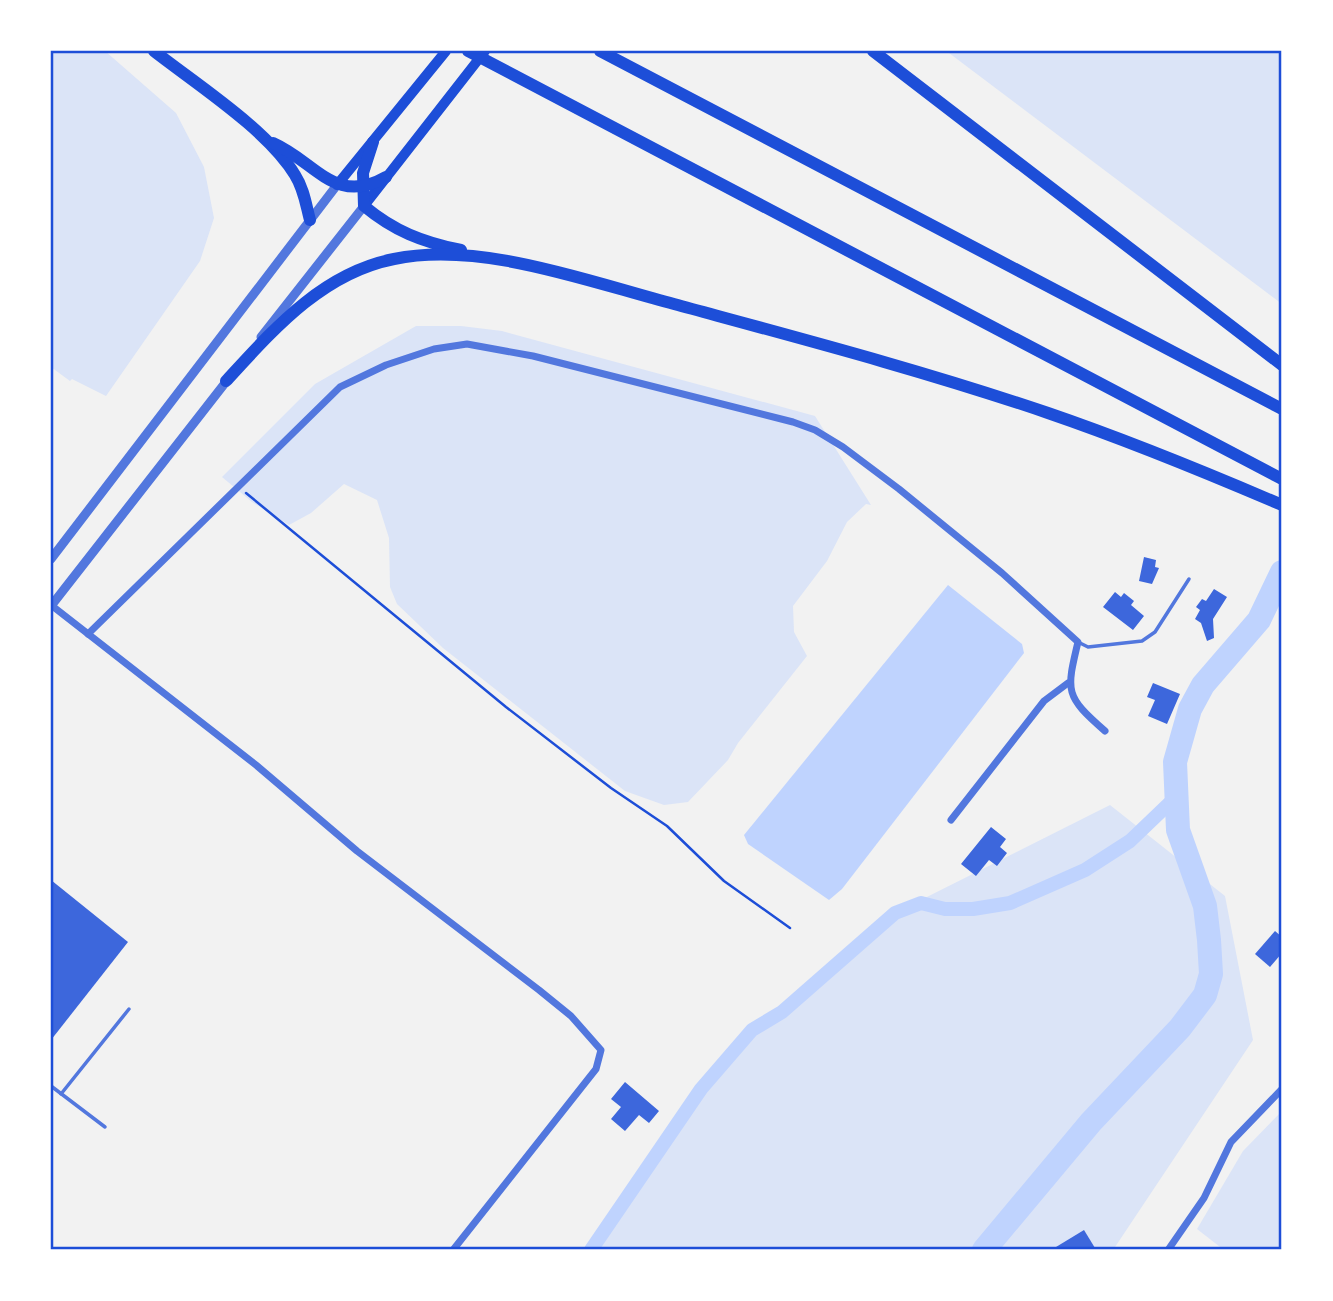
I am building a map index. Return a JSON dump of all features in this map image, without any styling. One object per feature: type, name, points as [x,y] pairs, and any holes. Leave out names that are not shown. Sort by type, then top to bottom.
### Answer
[{"type":"highway","points":[[154,51],[266,140],[296,176],[310,220]]},
{"type":"highway","points":[[468,51],[1282,479]]},
{"type":"highway","points":[[600,51],[1282,409]]},
{"type":"highway","points":[[873,51],[1282,365]]},
{"type":"highway","points":[[266,140],[290,150],[337,185],[362,188],[386,177]]},
{"type":"highway","points":[[373,142],[362,188],[364,206],[388,226],[413,238],[529,266],[952,382],[1152,451],[1282,505]]},
{"type":"highway","points":[[226,381],[286,316],[340,279],[373,264],[406,257],[440,255],[529,266]]},
{"type":"main road","points":[[337,185],[446,51]]},
{"type":"main road","points":[[364,206],[485,51]]},
{"type":"street","points":[[51,559],[337,185]]},
{"type":"street","points":[[364,206],[51,605],[256,765],[357,851],[571,1016],[601,1050],[591,1077],[453,1250]]},
{"type":"street","points":[[88,634],[327,397],[354,379],[441,347],[467,344],[705,398],[815,430],[919,506],[1038,604],[1078,642],[1068,683],[1076,702],[1105,731]]},
{"type":"street","points":[[951,820],[1044,701],[1068,683]]},
{"type":"street","points":[[1168,1250],[1204,1198],[1231,1142],[1282,1089]]},
{"type":"lane","points":[[1078,642],[1088,648],[1142,641],[1155,632],[1189,579]]},
{"type":"lane","points":[[61,1094],[129,1009]]},
{"type":"lane","points":[[51,1086],[105,1127]]},
{"type":"path","points":[[238,486],[496,698],[611,788],[667,826],[724,881],[790,928]]},
{"type":"shaded area","points":[[51,51],[105,51],[176,113],[204,167],[214,218],[200,261],[106,396],[72,379],[70,381],[51,367]]},
{"type":"shaded area","points":[[946,51],[1282,51],[1282,304],[949,53]]},
{"type":"shaded area","points":[[416,326],[461,326],[502,331],[815,416],[871,505],[866,504],[847,522],[827,561],[793,606],[794,632],[807,656],[738,743],[728,760],[688,802],[664,805],[625,791],[443,648],[397,604],[390,587],[389,538],[377,500],[344,484],[311,513],[289,525],[252,502],[222,477],[315,384]]},
{"type":"shaded area","points":[[1110,805],[1225,896],[1253,1040],[1113,1250],[591,1250],[701,1089],[752,1030],[782,1012],[895,913]]},
{"type":"shaded area","points":[[1282,1111],[1282,1250],[1224,1250],[1197,1229],[1243,1151]]},
{"type":"water","points":[[948,585],[1022,644],[1024,653],[842,889],[829,900],[748,844],[744,835]]},
{"type":"building","points":[[1144,557],[1156,560],[1155,567],[1159,568],[1152,584],[1139,581]]},
{"type":"building","points":[[1214,589],[1227,597],[1213,619],[1214,638],[1207,641],[1201,623],[1195,619],[1200,610],[1196,607],[1202,599],[1206,601]]},
{"type":"building","points":[[1115,592],[1121,597],[1124,593],[1134,601],[1131,605],[1144,616],[1133,630],[1103,607]]},
{"type":"building","points":[[1153,683],[1180,694],[1167,724],[1148,716],[1155,700],[1147,697]]},
{"type":"building","points":[[991,827],[1006,839],[1000,847],[1007,853],[997,866],[989,860],[976,876],[961,864]]},
{"type":"building","points":[[51,880],[128,942],[51,1040]]},
{"type":"building","points":[[1275,931],[1282,937],[1282,953],[1270,967],[1255,954]]},
{"type":"building","points":[[625,1082],[659,1111],[649,1123],[639,1115],[625,1131],[611,1119],[621,1107],[611,1099]]},
{"type":"building","points":[[1084,1230],[1095,1248],[1057,1250],[1056,1247]]},
{"type":"waterway","points":[[984,1250],[1091,1122],[1180,1028],[1205,995],[1211,974],[1205,906],[1178,830],[1175,762],[1190,709],[1203,685],[1259,620],[1282,572]]},
{"type":"waterway","points":[[591,1250],[701,1089],[752,1030],[782,1012],[895,913],[921,903],[945,909],[973,909],[1010,903],[1085,870],[1130,841],[1177,796]]}]
